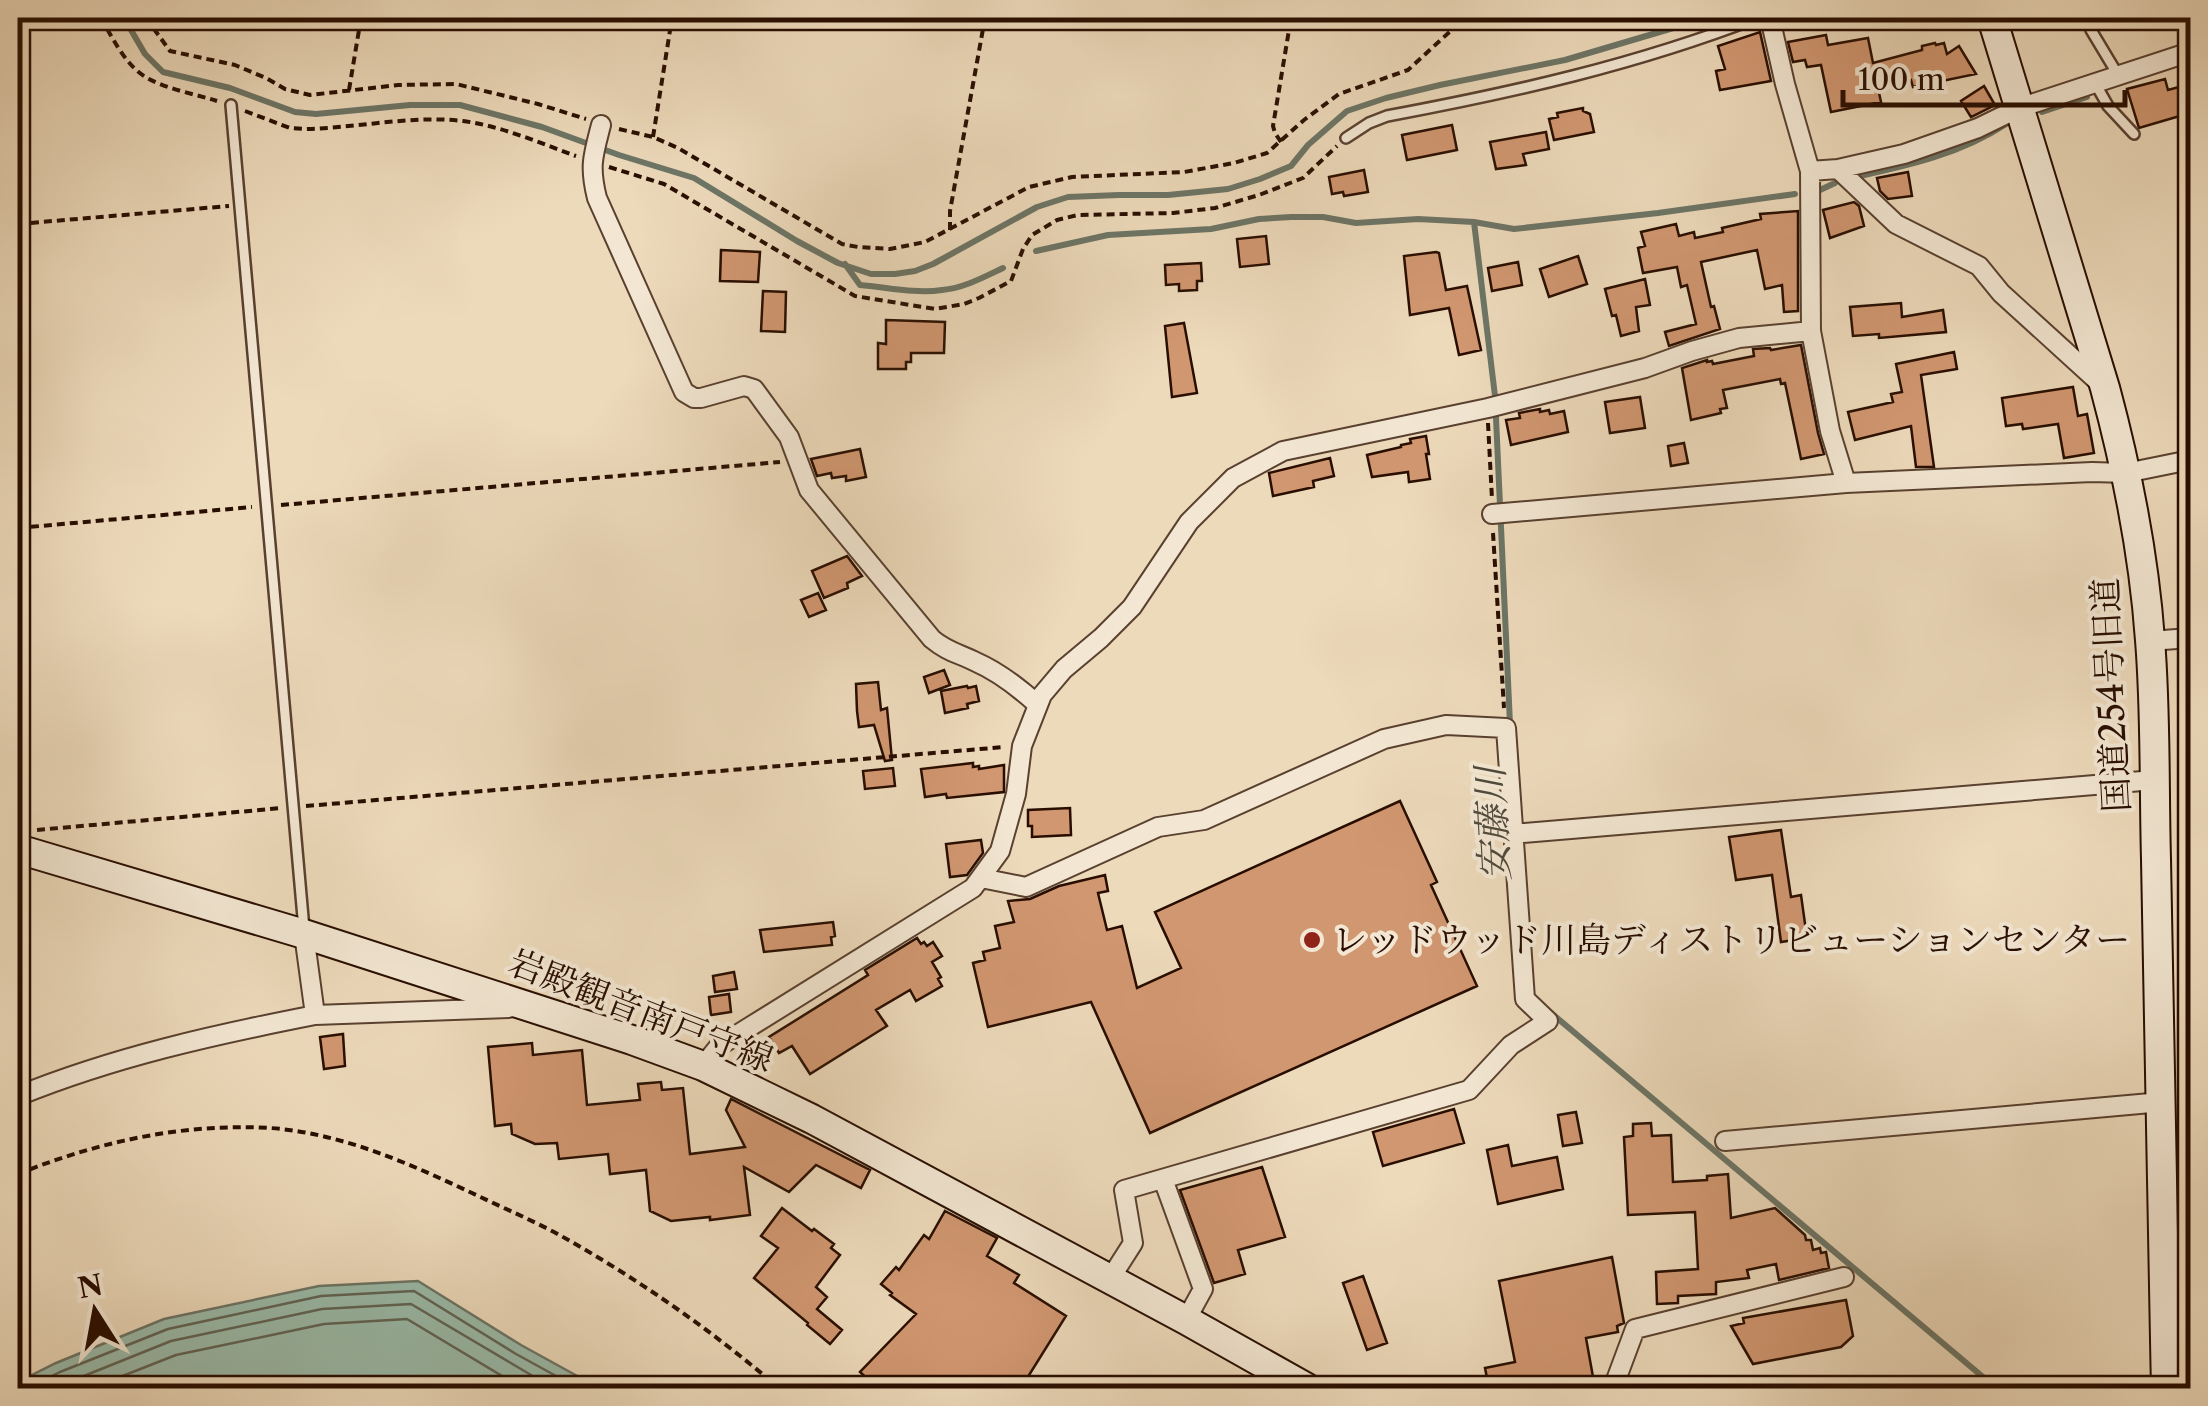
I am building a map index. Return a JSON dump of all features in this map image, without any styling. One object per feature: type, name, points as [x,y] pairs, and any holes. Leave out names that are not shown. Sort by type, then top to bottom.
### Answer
[{"type":"main road","name":"国道254号旧道","points":[[1992,18],[2105,388],[2141,558],[2150,640],[2166,1388]]},
{"type":"main road","name":"岩殿観音南戸守線","points":[[27,840],[703,1066],[812,1119],[1308,1388]]},
{"type":"street","points":[[1770,18],[1810,172],[1811,331],[1830,431],[1846,483]]},
{"type":"street","points":[[1810,172],[1904,154],[1978,128],[2019,108],[2190,52]]},
{"type":"street","points":[[600,130],[591,176],[602,213],[684,392],[701,398],[750,387],[788,437],[808,490],[932,638],[943,648],[1012,682],[1037,704]]},
{"type":"street","points":[[1838,169],[1896,224],[1978,266],[2001,293],[2105,388]]},
{"type":"street","points":[[703,1066],[720,1046],[973,888],[1000,851],[1016,794],[1022,746],[1037,704],[1064,668],[1132,607],[1190,522],[1232,478],[1283,451],[1488,408],[1645,368],[1740,338],[1811,331]]},
{"type":"street","points":[[1492,514],[1846,483],[2126,473],[2190,460]]},
{"type":"street","points":[[2150,640],[2190,638]]},
{"type":"street","points":[[981,878],[1026,886],[1158,827],[1204,820],[1384,739],[1446,725],[1506,728],[1525,999],[1548,1021],[1511,1045],[1469,1090],[1124,1190],[1133,1243],[1110,1279]]},
{"type":"street","points":[[1512,834],[2154,780]]},
{"type":"street","points":[[304,934],[315,1015]]},
{"type":"street","points":[[18,1096],[69,1075],[198,1038],[315,1015],[532,1008]]},
{"type":"street","points":[[1724,1141],[2162,1102]]},
{"type":"street","points":[[1162,1179],[1203,1289],[1186,1320]]},
{"type":"street","points":[[1613,1388],[1635,1329],[1844,1277]]},
{"type":"lane","points":[[1346,138],[1387,116],[1534,88],[1690,43],[1757,18]]},
{"type":"lane","points":[[2091,30],[2118,75]]},
{"type":"lane","points":[[2095,83],[2108,106],[2134,134]]},
{"type":"lane","points":[[231,105],[304,934]]},
{"type":"path","points":[[102,18],[133,67],[147,78],[290,128],[420,120],[466,122],[538,142],[664,184],[855,296],[935,308],[964,304],[1011,281],[1032,235],[1057,220],[1214,208],[1303,178],[1346,138]]},
{"type":"path","points":[[146,18],[170,50],[235,65],[285,89],[310,95],[456,84],[538,104],[600,130],[653,137],[691,155],[842,244],[890,250],[950,231],[1029,187],[1072,177],[1184,172],[1268,153],[1338,94],[1408,70],[1457,25],[1476,18]]},
{"type":"path","points":[[349,90],[361,18]]},
{"type":"path","points":[[653,137],[672,18]]},
{"type":"path","points":[[950,231],[950,211],[985,18]]},
{"type":"path","points":[[1282,142],[1274,126],[1291,18]]},
{"type":"path","points":[[1837,18],[1913,26],[1965,18]]},
{"type":"path","points":[[18,224],[238,206]]},
{"type":"path","points":[[1488,408],[1506,728]]},
{"type":"path","points":[[18,528],[798,461]]},
{"type":"path","points":[[27,840],[293,807],[1022,746]]},
{"type":"path","points":[[18,1174],[82,1150],[177,1131],[270,1128],[351,1144],[424,1170],[554,1232],[683,1314],[778,1388]]},
{"type":"water","points":[[418,1281],[599,1388],[18,1388],[18,1382],[56,1363],[164,1319],[319,1286]]},
{"type":"building","points":[[1760,32],[1771,81],[1720,90],[1716,71],[1725,69],[1718,46]]},
{"type":"building","points":[[1826,35],[1828,45],[1868,38],[1873,63],[1935,43],[1944,43],[1947,54],[1959,46],[1976,74],[1913,87],[1911,80],[1878,88],[1881,102],[1831,112],[1821,65],[1807,67],[1805,60],[1793,62],[1788,42]]},
{"type":"building","points":[[2165,79],[2168,90],[2190,84],[2190,113],[2139,128],[2127,89]]},
{"type":"building","points":[[1984,86],[1995,105],[1971,117],[1961,101]]},
{"type":"building","points":[[1583,108],[1590,114],[1594,132],[1554,140],[1549,119],[1558,117],[1557,113]]},
{"type":"building","points":[[1452,125],[1457,150],[1407,160],[1402,135]]},
{"type":"building","points":[[1546,132],[1549,149],[1523,154],[1526,165],[1496,169],[1490,142]]},
{"type":"building","points":[[1364,170],[1368,192],[1332,194],[1329,177]]},
{"type":"building","points":[[1908,172],[1912,196],[1888,199],[1880,191],[1877,178]]},
{"type":"building","points":[[1854,202],[1859,206],[1864,226],[1830,238],[1823,210]]},
{"type":"building","points":[[1798,211],[1798,311],[1784,312],[1782,285],[1765,289],[1757,250],[1701,262],[1720,329],[1669,346],[1665,332],[1696,324],[1687,285],[1681,287],[1677,267],[1643,273],[1638,248],[1645,246],[1641,232],[1676,224],[1679,236],[1694,232],[1695,238],[1761,219],[1760,214]]},
{"type":"building","points":[[1266,236],[1269,264],[1240,267],[1237,239]]},
{"type":"building","points":[[721,250],[760,252],[758,282],[720,281]]},
{"type":"building","points":[[1436,252],[1446,290],[1467,286],[1481,350],[1459,355],[1449,308],[1410,315],[1404,256]]},
{"type":"building","points":[[1578,256],[1587,284],[1549,297],[1540,269]]},
{"type":"building","points":[[1518,262],[1522,285],[1492,291],[1488,268]]},
{"type":"building","points":[[1201,263],[1202,281],[1197,281],[1197,290],[1179,291],[1179,284],[1166,285],[1165,265]]},
{"type":"building","points":[[1645,279],[1650,305],[1636,307],[1639,331],[1621,336],[1605,289]]},
{"type":"building","points":[[763,291],[786,292],[785,332],[761,331]]},
{"type":"building","points":[[1901,303],[1902,317],[1943,310],[1946,332],[1879,338],[1879,334],[1853,336],[1850,307]]},
{"type":"building","points":[[886,320],[945,322],[944,353],[911,353],[906,369],[878,369],[878,343],[886,344]]},
{"type":"building","points":[[1184,323],[1197,393],[1172,397],[1165,326]]},
{"type":"building","points":[[1801,345],[1824,454],[1801,459],[1785,383],[1781,384],[1780,379],[1723,390],[1727,408],[1691,420],[1682,368],[1707,360],[1713,364],[1754,356],[1753,349]]},
{"type":"building","points":[[1954,352],[1957,369],[1921,375],[1934,467],[1916,467],[1911,426],[1855,440],[1848,412],[1893,402],[1891,394],[1902,392],[1896,364]]},
{"type":"building","points":[[2073,387],[2078,416],[2087,414],[2094,453],[2064,458],[2058,424],[2023,429],[2022,424],[2006,426],[2002,398]]},
{"type":"building","points":[[1640,397],[1645,428],[1610,433],[1605,402]]},
{"type":"building","points":[[1540,409],[1549,410],[1550,414],[1564,411],[1568,432],[1511,445],[1506,420]]},
{"type":"building","points":[[1426,436],[1430,479],[1409,482],[1408,472],[1372,477],[1367,455]]},
{"type":"building","points":[[1684,443],[1688,463],[1671,466],[1668,446]]},
{"type":"building","points":[[860,449],[866,477],[846,481],[846,476],[832,478],[831,473],[817,476],[811,459]]},
{"type":"building","points":[[1330,458],[1334,476],[1313,481],[1314,487],[1273,496],[1269,473]]},
{"type":"building","points":[[847,556],[862,576],[847,583],[848,588],[824,598],[812,571]]},
{"type":"building","points":[[818,593],[826,610],[809,617],[801,600]]},
{"type":"building","points":[[944,670],[950,685],[929,693],[924,677]]},
{"type":"building","points":[[878,682],[881,710],[887,708],[892,760],[885,761],[874,725],[859,727],[857,711],[856,684]]},
{"type":"building","points":[[976,686],[979,701],[945,713],[941,691]]},
{"type":"building","points":[[973,763],[979,769],[1004,765],[1004,792],[925,797],[921,769]]},
{"type":"building","points":[[893,768],[895,786],[865,789],[863,771]]},
{"type":"building","name":"レッドウッド川島ディストリビューションセンター","points":[[1400,801],[1437,882],[1431,885],[1477,986],[1150,1133],[1091,1002],[988,1027],[973,963],[985,960],[983,952],[1000,948],[995,926],[1014,922],[1008,901],[1030,899],[1059,886],[1105,875],[1108,891],[1098,893],[1107,930],[1122,926],[1137,988],[1181,968],[1155,912]]},
{"type":"building","points":[[1070,808],[1071,835],[1032,837],[1028,810]]},
{"type":"building","points":[[1781,830],[1791,897],[1801,895],[1807,938],[1781,942],[1772,875],[1736,880],[1729,837]]},
{"type":"building","points":[[981,840],[983,853],[967,875],[950,877],[946,844]]},
{"type":"building","points":[[833,922],[832,945],[764,952],[760,930]]},
{"type":"building","points":[[917,938],[927,946],[933,942],[942,956],[932,962],[942,986],[916,1001],[910,990],[876,1010],[887,1026],[810,1074],[792,1046],[779,1053],[769,1037],[868,975],[865,970]]},
{"type":"building","points":[[734,972],[737,989],[715,992],[713,976]]},
{"type":"building","points":[[729,994],[731,1012],[711,1015],[709,997]]},
{"type":"building","points":[[343,1034],[345,1066],[324,1069],[320,1037]]},
{"type":"building","points":[[532,1043],[533,1055],[582,1050],[587,1105],[640,1100],[638,1084],[661,1082],[662,1090],[683,1088],[690,1154],[745,1147],[726,1110],[731,1099],[870,1170],[861,1188],[816,1165],[789,1192],[744,1167],[750,1215],[671,1221],[650,1211],[646,1170],[610,1174],[608,1154],[559,1159],[557,1143],[535,1144],[512,1134],[511,1124],[495,1126],[488,1047]]},
{"type":"building","points":[[1454,1109],[1464,1143],[1383,1166],[1373,1132]]},
{"type":"building","points":[[1576,1112],[1582,1143],[1563,1146],[1558,1115]]},
{"type":"building","points":[[1651,1123],[1652,1136],[1671,1135],[1673,1182],[1728,1174],[1731,1218],[1775,1208],[1806,1240],[1811,1240],[1813,1250],[1820,1248],[1821,1253],[1826,1252],[1829,1268],[1779,1280],[1776,1264],[1747,1270],[1749,1278],[1716,1282],[1716,1294],[1678,1296],[1678,1303],[1657,1304],[1656,1272],[1698,1269],[1695,1212],[1628,1215],[1624,1137],[1633,1136],[1633,1124]]},
{"type":"building","points":[[1508,1145],[1512,1166],[1557,1157],[1563,1189],[1498,1204],[1487,1150]]},
{"type":"building","points":[[1262,1167],[1285,1237],[1238,1250],[1245,1274],[1214,1283],[1180,1190]]},
{"type":"building","points":[[782,1208],[834,1244],[831,1248],[840,1255],[816,1287],[827,1297],[817,1309],[842,1330],[830,1344],[754,1278],[778,1248],[761,1236]]},
{"type":"building","points":[[945,1211],[997,1238],[987,1256],[1019,1275],[1014,1283],[1066,1316],[1021,1388],[877,1388],[860,1372],[916,1314],[881,1284],[896,1267],[899,1270],[924,1235],[929,1239]]},
{"type":"building","points":[[1612,1257],[1624,1323],[1617,1326],[1618,1332],[1586,1338],[1595,1388],[1489,1388],[1485,1368],[1515,1362],[1499,1281]]},
{"type":"building","points":[[1363,1276],[1387,1343],[1367,1350],[1343,1283]]},
{"type":"building","points":[[1846,1300],[1853,1336],[1841,1347],[1753,1364],[1731,1326],[1744,1323],[1743,1318]]},
{"type":"waterway","points":[[124,18],[145,54],[163,72],[230,88],[295,112],[460,105],[542,127],[694,178],[797,241],[838,263],[871,274],[915,271],[933,264],[1037,207],[1068,197],[1228,189],[1291,166],[1308,145],[1347,111],[1440,85],[1565,60],[1707,18]]},
{"type":"waterway","points":[[2042,112],[2087,97]]},
{"type":"waterway","points":[[1860,176],[1954,150],[2006,124]]},
{"type":"waterway","points":[[1820,190],[1835,183]]},
{"type":"waterway","points":[[1036,251],[1108,235],[1211,229],[1259,219],[1323,217],[1356,223],[1418,219],[1514,229],[1795,194]]},
{"type":"waterway","name":"安藤川","points":[[1474,222],[1495,396],[1510,724]]},
{"type":"waterway","points":[[845,264],[860,285],[921,291],[958,287],[1003,268]]},
{"type":"waterway","name":"安藤川","points":[[1550,1012],[1996,1388]]},
{"type":"place","name":"レッドウッド川島ディストリビューションセンター","points":[[1312,940]]}]
